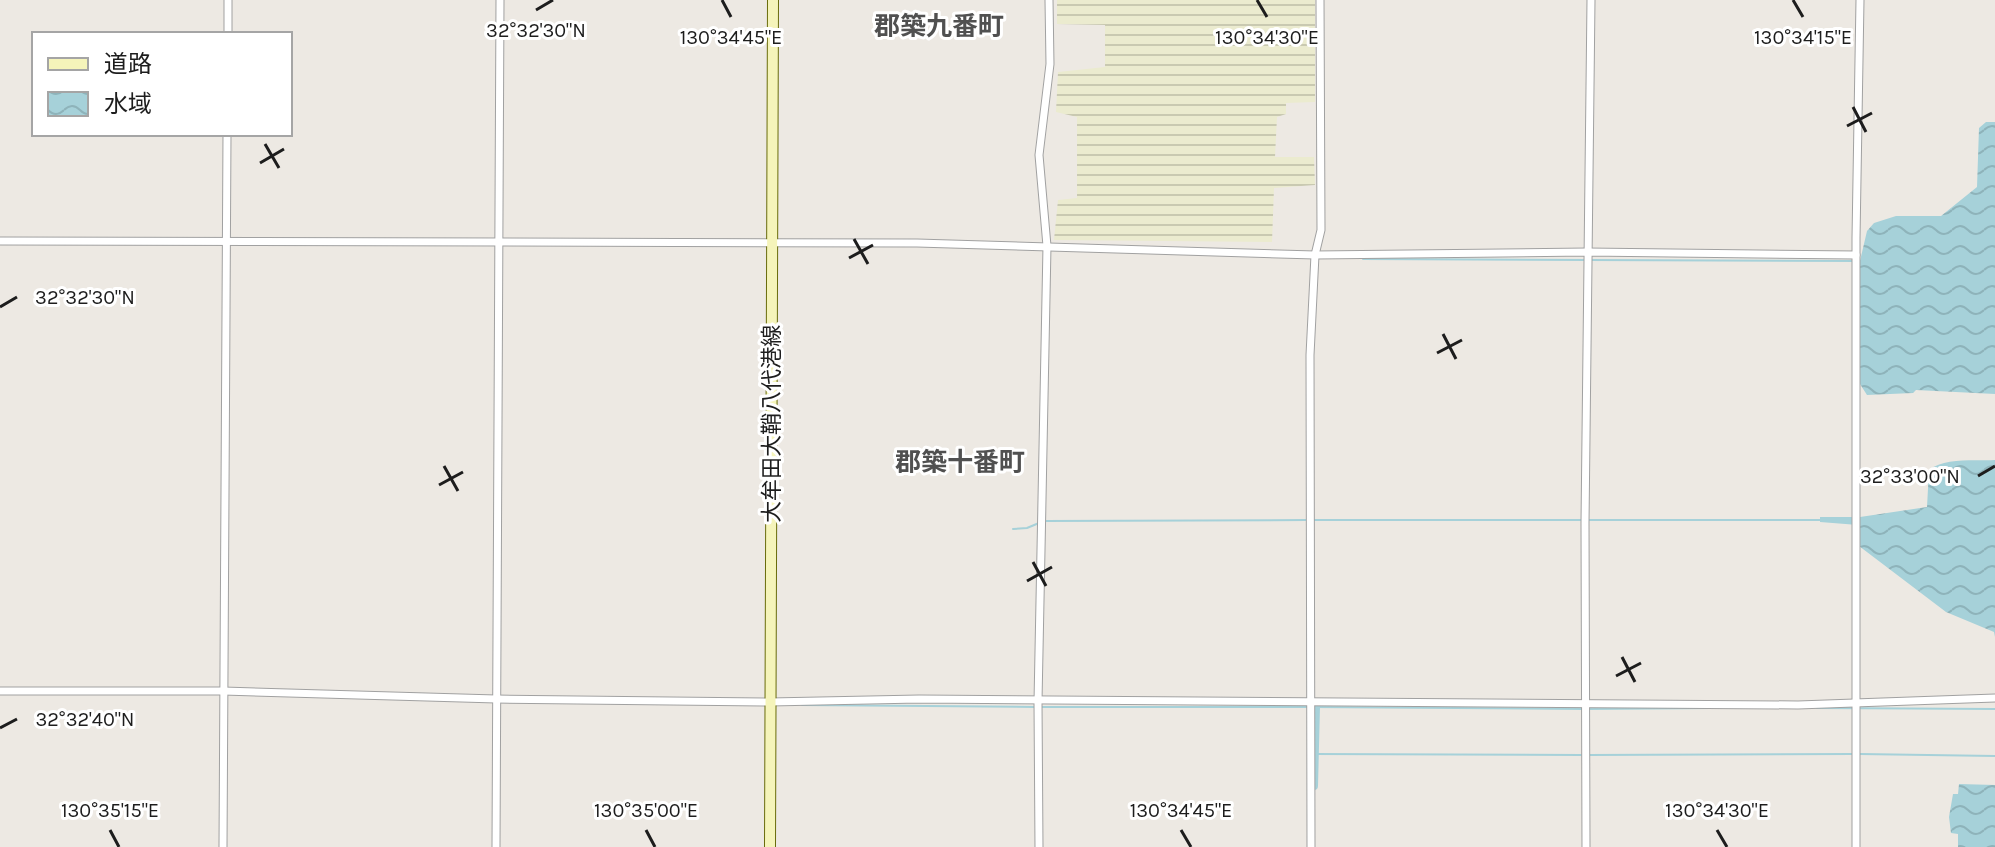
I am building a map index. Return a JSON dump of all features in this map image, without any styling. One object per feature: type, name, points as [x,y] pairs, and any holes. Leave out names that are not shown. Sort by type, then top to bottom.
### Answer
[{"type":"main road","name":"大牟田大鞘八代港線","points":[[770,847],[773,0]]},
{"type":"street","points":[[228,0],[228,32]]},
{"type":"street","points":[[496,847],[500,0]]},
{"type":"street","points":[[1039,847],[1038,702],[1047,246],[1039,155],[1050,64],[1049,0]]},
{"type":"street","points":[[1311,847],[1310,355],[1315,255],[1321,230],[1320,0]]},
{"type":"street","points":[[1586,847],[1585,520],[1591,0]]},
{"type":"street","points":[[1856,847],[1856,260],[1860,0]]},
{"type":"street","points":[[223,847],[227,136]]},
{"type":"street","points":[[0,241],[917,243],[1315,255],[1856,260]]},
{"type":"street","points":[[0,691],[223,691],[496,699],[770,702],[919,699],[1310,706],[1855,708],[1995,698]]},
{"type":"green space","points":[[1057,0],[1315,0],[1315,102],[1286,103],[1286,114],[1277,117],[1275,157],[1314,157],[1315,185],[1274,188],[1272,242],[1054,240],[1058,200],[1077,198],[1077,117],[1056,112],[1058,72],[1105,67],[1105,25],[1057,24]]},
{"type":"water","points":[[1986,122],[1995,122],[1995,394],[1916,390],[1913,393],[1867,395],[1860,384],[1860,261],[1867,231],[1874,223],[1896,216],[1941,216],[1977,187],[1979,128]]},
{"type":"water","points":[[1995,460],[1995,637],[1994,632],[1946,612],[1859,546],[1858,525],[1820,522],[1820,517],[1860,517],[1927,507],[1929,470],[1952,461]]},
{"type":"water","points":[[1959,784],[1995,785],[1995,847],[1958,847],[1958,834],[1951,833],[1949,817],[1953,794],[1958,794]]},
{"type":"waterway","points":[[1363,259],[1860,261]]},
{"type":"waterway","points":[[1045,521],[1306,520]]},
{"type":"waterway","points":[[1313,520],[1582,520]]},
{"type":"waterway","points":[[1589,520],[1822,520]]},
{"type":"waterway","points":[[1013,529],[1039,523]]},
{"type":"waterway","points":[[802,705],[1035,707]]},
{"type":"waterway","points":[[1041,707],[1307,707]]},
{"type":"waterway","points":[[1313,707],[1583,709]]},
{"type":"waterway","points":[[1314,786],[1316,707]]},
{"type":"waterway","points":[[1589,709],[1711,708]]},
{"type":"waterway","points":[[1817,708],[1995,709]]},
{"type":"waterway","points":[[1314,754],[1581,755]]},
{"type":"waterway","points":[[1588,755],[1853,754]]},
{"type":"waterway","points":[[1860,754],[1995,756]]},
{"type":"district","name":"郡築九番町","points":[[939,26]]},
{"type":"district","name":"郡築十番町","points":[[960,462]]}]
